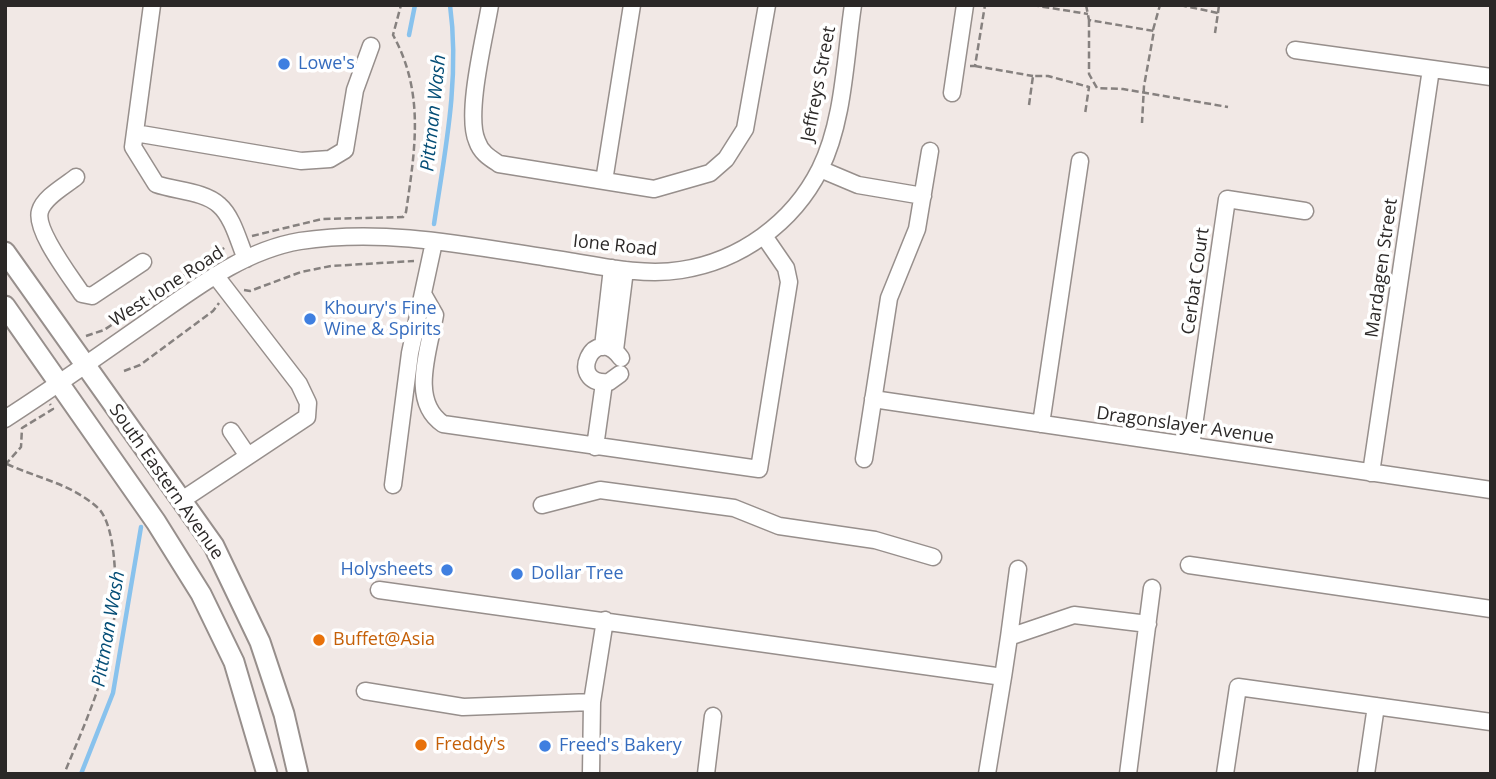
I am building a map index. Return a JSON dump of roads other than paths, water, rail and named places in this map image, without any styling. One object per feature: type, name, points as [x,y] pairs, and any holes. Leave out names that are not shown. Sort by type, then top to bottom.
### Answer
[{"type":"main road","name":"South Eastern Avenue","points":[[5,252],[83,366],[214,546],[250,617],[285,714],[298,774]]},
{"type":"main road","name":"South Eastern Avenue","points":[[5,306],[183,565],[234,662],[267,774]]},
{"type":"main road","points":[[234,662],[251,681],[278,774]]},
{"type":"street","points":[[152,5],[132,148],[156,184],[201,195],[219,205],[228,218],[246,259]]},
{"type":"street","points":[[490,5],[475,96],[475,139],[483,153],[499,164],[654,189],[710,173],[726,159],[745,129],[752,107],[767,5]]},
{"type":"street","points":[[604,181],[632,5]]},
{"type":"street","name":"Jeffreys Street","points":[[820,169],[832,135],[853,5]]},
{"type":"street","points":[[952,93],[965,5]]},
{"type":"street","points":[[135,133],[301,161],[330,159],[345,150],[355,90],[371,46]]},
{"type":"street","points":[[1296,50],[1491,78]]},
{"type":"street","name":"Mardagen Street","points":[[1371,472],[1431,68]]},
{"type":"street","points":[[864,459],[889,298],[917,229],[930,151]]},
{"type":"street","points":[[1041,424],[1080,160]]},
{"type":"street","points":[[820,169],[858,185],[923,196]]},
{"type":"street","name":"Ione Road","points":[[410,238],[619,269],[679,271],[733,255],[764,236],[800,201],[820,169]]},
{"type":"street","points":[[76,177],[43,205],[39,214],[41,227],[82,294],[92,296],[142,262]]},
{"type":"street","name":"Cerbat Court","points":[[1191,446],[1227,199],[1305,211]]},
{"type":"street","name":"West Ione Road","points":[[5,419],[215,275],[246,259],[297,242],[352,235],[410,238]]},
{"type":"street","points":[[423,294],[435,313],[423,387],[432,416],[454,428],[759,469],[789,282],[786,268],[764,236]]},
{"type":"street","points":[[393,485],[410,353],[434,242]]},
{"type":"street","points":[[595,447],[604,383],[615,357],[619,269]]},
{"type":"street","points":[[182,500],[307,417],[308,403],[299,384],[215,275]]},
{"type":"street","points":[[604,383],[592,379],[586,362],[592,352],[615,357]]},
{"type":"street","name":"Dragonslayer Avenue","points":[[873,399],[1491,490]]},
{"type":"street","points":[[231,431],[248,456]]},
{"type":"street","points":[[542,505],[600,490],[614,491],[734,508],[779,526],[875,540],[933,557]]},
{"type":"street","points":[[1189,565],[1491,609]]},
{"type":"street","points":[[987,774],[1018,569]]},
{"type":"street","points":[[1128,774],[1152,588]]},
{"type":"street","points":[[379,590],[1003,677]]},
{"type":"street","points":[[1009,637],[1073,615],[1148,624]]},
{"type":"street","points":[[591,774],[592,702],[605,620]]},
{"type":"street","points":[[1225,774],[1238,687],[1491,722]]},
{"type":"street","points":[[365,691],[463,707],[592,702]]},
{"type":"street","points":[[1366,774],[1376,706]]},
{"type":"street","points":[[706,774],[713,716]]},
{"type":"street","points":[[579,774],[592,732]]},
{"type":"waterway","name":"Pittman Wash","points":[[409,35],[415,5]]},
{"type":"waterway","name":"Pittman Wash","points":[[434,224],[447,142],[452,88],[453,33],[450,5]]},
{"type":"waterway","name":"Pittman Wash","points":[[81,774],[113,693],[141,527]]},
{"type":"place","name":"Lowe's","points":[[284,64]]},
{"type":"place","name":"Khoury's Fine Wine & Spirits","points":[[310,319]]},
{"type":"place","name":"Holysheets","points":[[447,570]]},
{"type":"place","name":"Dollar Tree","points":[[517,574]]},
{"type":"place","name":"Buffet@Asia","points":[[319,640]]},
{"type":"place","name":"Freddy's","points":[[421,745]]},
{"type":"place","name":"Freed's Bakery","points":[[545,746]]}]
